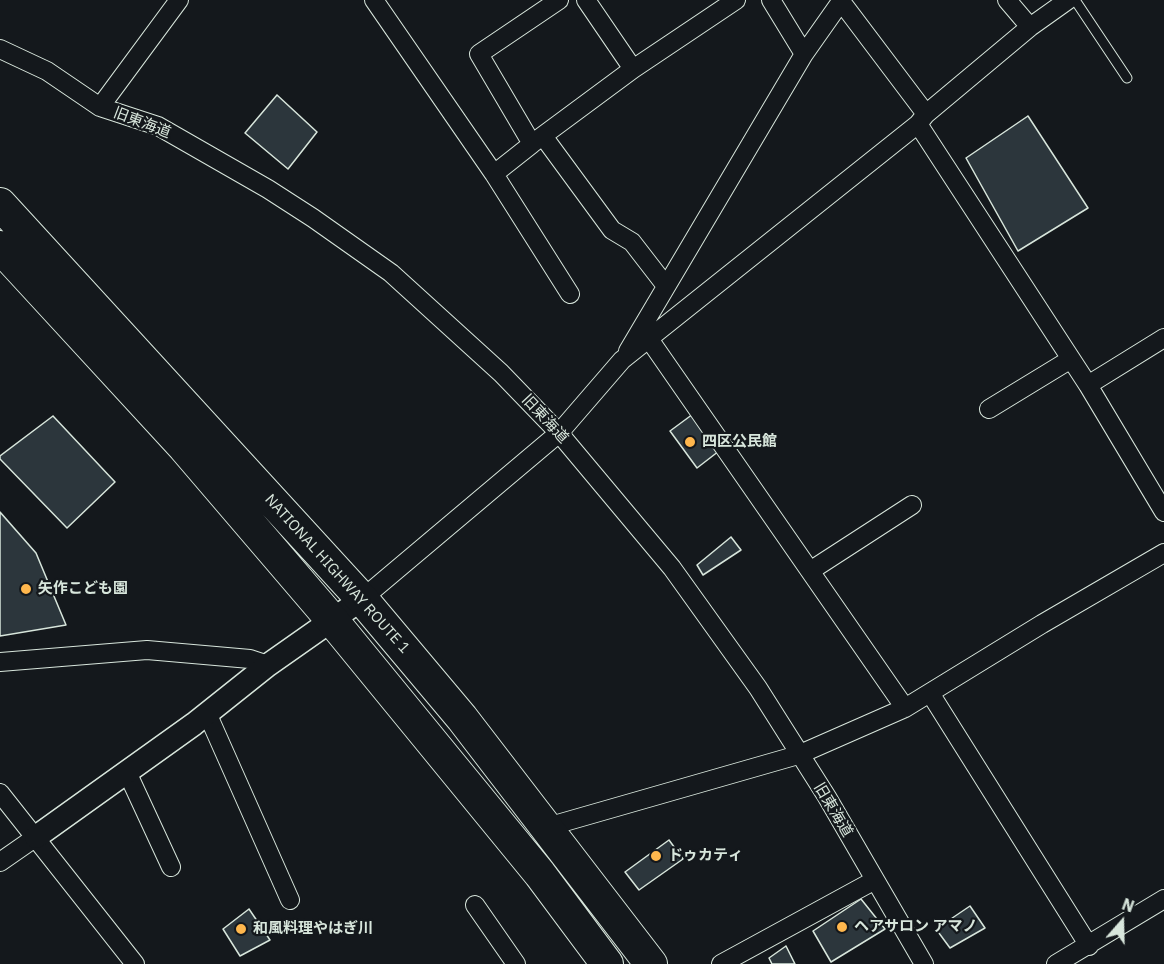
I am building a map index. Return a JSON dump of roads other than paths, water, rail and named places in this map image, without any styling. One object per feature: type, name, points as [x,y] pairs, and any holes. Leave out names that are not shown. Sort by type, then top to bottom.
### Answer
[{"type":"highway","name":"NATIONAL HIGHWAY ROUTE 1","points":[[0,204],[362,599],[462,718],[651,964]]},
{"type":"highway","points":[[0,248],[184,447],[332,620],[540,874],[607,964]]},
{"type":"street","points":[[100,107],[179,0]]},
{"type":"street","points":[[374,0],[494,174],[570,294]]},
{"type":"street","points":[[559,0],[479,54],[537,140],[612,230],[632,242],[666,286]]},
{"type":"street","points":[[586,0],[633,69]]},
{"type":"street","points":[[494,174],[633,69],[736,0]]},
{"type":"street","points":[[771,0],[804,54]]},
{"type":"street","points":[[1007,0],[1030,27]]},
{"type":"street","points":[[622,360],[922,119],[1030,27],[1068,0]]},
{"type":"street","points":[[0,862],[127,772],[268,665],[362,599],[560,433],[622,360],[804,54],[841,1],[922,119],[1088,385],[1164,512]]},
{"type":"street","name":"旧東海道","points":[[0,49],[47,71],[100,107],[158,126],[268,189],[391,273],[501,373],[560,433],[672,568],[758,688],[827,797],[924,964]]},
{"type":"street","points":[[649,339],[905,708]]},
{"type":"street","points":[[1088,385],[1164,339]]},
{"type":"street","points":[[989,409],[1071,359]]},
{"type":"street","points":[[810,571],[912,505]]},
{"type":"street","points":[[547,827],[798,754],[905,708],[1164,553]]},
{"type":"street","points":[[0,662],[147,650],[250,659],[268,665]]},
{"type":"street","points":[[930,693],[1081,955]]},
{"type":"street","points":[[207,713],[290,900]]},
{"type":"street","points":[[127,772],[171,867]]},
{"type":"street","points":[[0,792],[135,964]]},
{"type":"street","points":[[721,964],[875,879]]},
{"type":"street","points":[[1056,964],[1081,955],[1164,899]]},
{"type":"street","points":[[475,905],[516,964]]},
{"type":"lane","points":[[1075,0],[1126,78]]},
{"type":"place","name":"四区公民館","points":[[690,442]]},
{"type":"place","name":"矢作こども園","points":[[26,589]]},
{"type":"place","name":"ドゥカティ","points":[[656,856]]},
{"type":"place","name":"ヘアサロン アマノ","points":[[842,927]]},
{"type":"place","name":"和風料理やはぎ川","points":[[241,929]]}]
